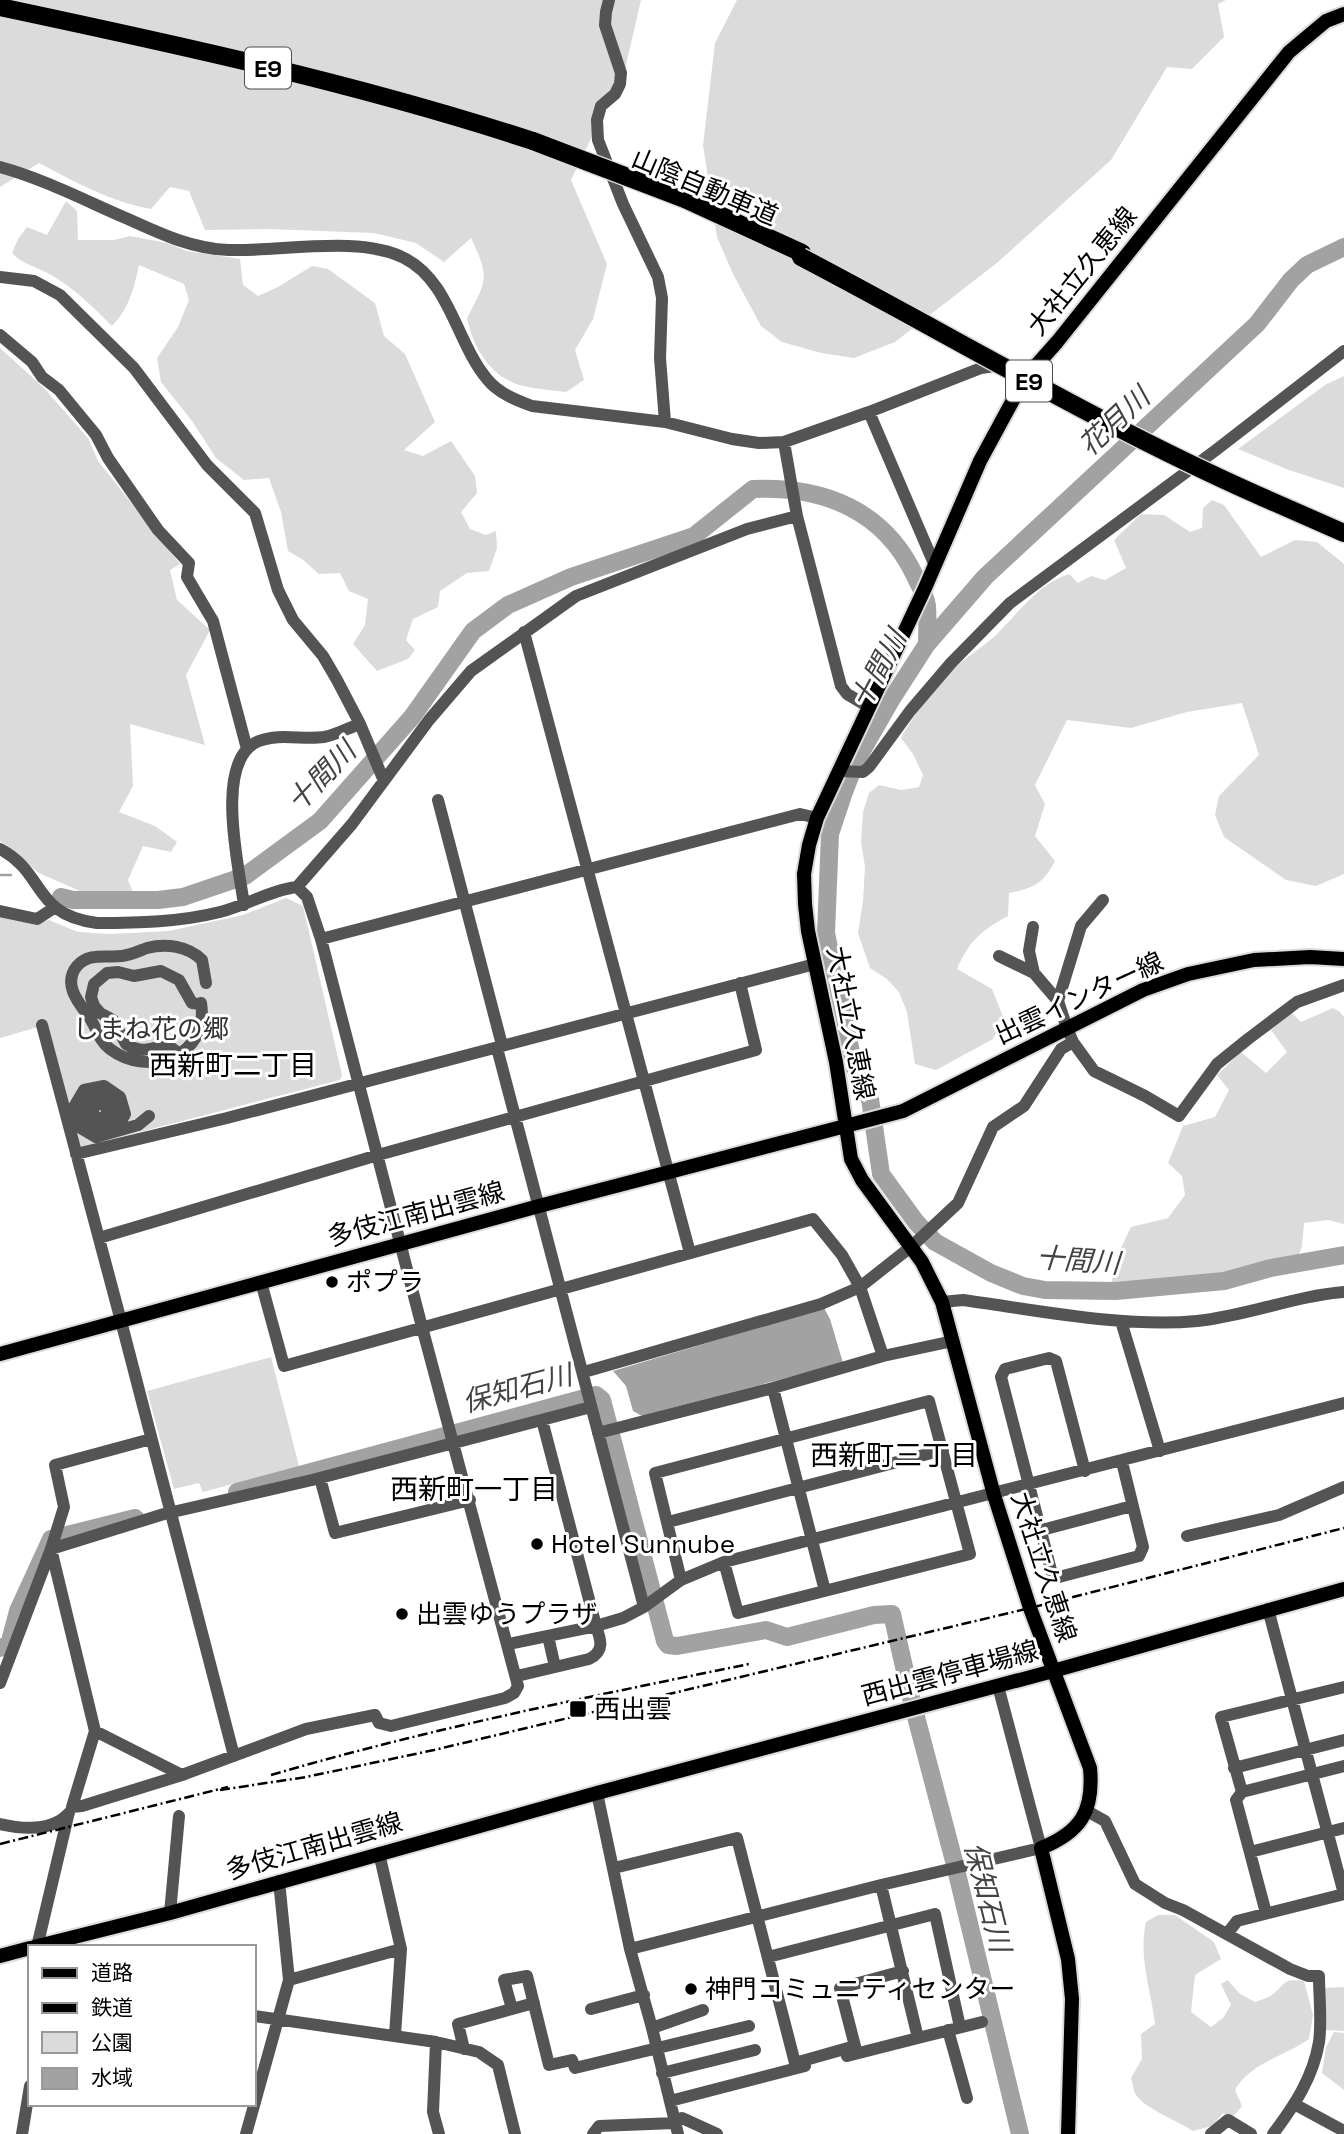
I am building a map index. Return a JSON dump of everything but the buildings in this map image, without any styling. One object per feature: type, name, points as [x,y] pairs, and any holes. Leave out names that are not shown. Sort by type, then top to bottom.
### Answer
[{"type":"highway","name":"山陰自動車道","points":[[0,7],[312,78],[423,107],[532,144],[684,201],[802,255],[1058,397],[1189,463],[1344,525]]},
{"type":"highway","name":"山陰自動車道","points":[[0,14],[308,84],[532,144]]},
{"type":"highway","name":"山陰自動車道","points":[[1263,494],[1344,533]]},
{"type":"main road","name":"大社立久恵線","points":[[1087,1811],[1091,1795],[1090,1768],[1053,1671],[994,1494],[942,1302],[912,1246],[862,1180],[852,1158],[836,1062],[808,931],[804,874],[808,845],[817,818],[925,588],[981,461],[1025,378],[1057,342],[1289,52],[1326,21],[1344,14]]},
{"type":"main road","name":"出雲インター線","points":[[846,1127],[889,1115],[939,1094],[1070,1035],[1143,990],[1188,974],[1254,960],[1310,957],[1344,960]]},
{"type":"main road","name":"多伎江南出雲線","points":[[0,1354],[668,1171],[846,1127]]},
{"type":"main road","name":"西出雲停車場線","points":[[602,1791],[998,1686],[1344,1589]]},
{"type":"main road","name":"多伎江南出雲線","points":[[43,1945],[170,1913],[602,1791]]},
{"type":"main road","points":[[1068,2134],[1071,1985],[1068,1959],[1041,1848],[1071,1832],[1087,1811]]},
{"type":"main road","name":"多伎江南出雲線","points":[[0,1956],[28,1949]]},
{"type":"street","points":[[610,0],[605,25],[621,73],[621,84],[615,94],[601,106],[597,120],[598,140],[623,204],[658,277],[662,298],[660,358],[665,422]]},
{"type":"street","points":[[0,167],[45,182],[188,244],[230,250],[349,246],[376,248],[404,258],[430,279],[488,380],[509,396],[532,406],[665,422],[759,443],[784,442],[981,368],[1006,368],[1025,378]]},
{"type":"street","points":[[0,277],[34,281],[60,295],[134,368],[207,465],[255,513],[278,590],[293,620],[323,656],[359,724],[384,781]]},
{"type":"street","points":[[0,335],[59,390],[96,435],[108,458],[158,530],[188,563],[187,577],[213,621],[247,749]]},
{"type":"street","points":[[840,771],[863,772],[869,767],[910,711],[951,663],[1010,603],[1344,351]]},
{"type":"street","points":[[869,412],[928,555],[935,566]]},
{"type":"street","points":[[784,442],[797,516],[841,686],[847,694],[869,707]]},
{"type":"street","points":[[0,849],[20,863],[54,908],[81,921],[119,923],[194,919],[244,905],[286,888],[298,887],[352,824],[429,720],[471,671],[576,596],[747,529],[797,516]]},
{"type":"street","points":[[524,632],[690,1253]]},
{"type":"street","points":[[244,905],[232,792],[234,772],[247,749],[259,741],[277,738],[325,737],[359,724]]},
{"type":"street","points":[[438,800],[559,1290],[584,1372],[644,1607]]},
{"type":"street","points":[[321,939],[800,814],[817,818]]},
{"type":"street","points":[[0,1824],[27,1829],[43,1826],[82,1806],[183,1775],[306,1729],[375,1715],[379,1723],[391,1726],[505,1698],[514,1693],[518,1686],[321,939],[307,897],[298,887]]},
{"type":"street","points":[[1058,1001],[1081,926],[1103,900]]},
{"type":"street","points":[[0,911],[37,919],[54,908]]},
{"type":"street","points":[[1033,927],[1029,951],[1034,973]]},
{"type":"street","points":[[177,1053],[166,1045],[144,1051],[125,1044],[113,1020],[94,1006],[91,997],[94,984],[102,975],[112,972],[134,976],[161,971],[179,980],[192,1003],[201,1003],[202,1026],[199,1034],[189,1047],[166,1059],[148,1062],[134,1061],[119,1055],[104,1044],[73,994],[72,978],[77,966],[88,958],[105,955],[121,957],[153,947],[172,946],[188,950],[202,960],[206,983]]},
{"type":"street","points":[[999,956],[1034,973],[1058,1001],[1070,1035],[1094,1070],[1178,1116],[1217,1065],[1248,1039],[1297,1002],[1344,985]]},
{"type":"street","points":[[76,1154],[815,964]]},
{"type":"street","points":[[99,1238],[377,1155],[756,1050],[740,984]]},
{"type":"street","points":[[42,1025],[234,1756]]},
{"type":"street","points":[[584,1372],[821,1304],[860,1287],[912,1246],[958,1203],[993,1127],[1024,1106],[1070,1035]]},
{"type":"street","points":[[101,1109],[106,1134],[101,1109],[117,1084]]},
{"type":"street","points":[[101,1109],[142,1123],[149,1116]]},
{"type":"street","points":[[261,1282],[284,1366],[813,1219],[842,1255],[860,1287],[883,1356]]},
{"type":"street","points":[[942,1302],[963,1300],[1121,1321],[1165,1323],[1199,1321],[1344,1292]]},
{"type":"street","points":[[1121,1321],[1160,1451]]},
{"type":"street","points":[[598,1433],[773,1388],[883,1356],[953,1341]]},
{"type":"street","points":[[1085,1471],[1056,1361],[1049,1358],[1005,1369],[1001,1377],[1052,1574],[1059,1577],[1139,1556],[1143,1547],[1122,1462]]},
{"type":"street","points":[[773,1388],[825,1591]]},
{"type":"street","points":[[681,1580],[655,1473],[929,1401],[970,1554],[738,1613],[724,1562]]},
{"type":"street","points":[[508,1644],[623,1618],[644,1607],[681,1580],[724,1562],[1344,1404]]},
{"type":"street","points":[[51,1549],[170,1513],[320,1478],[591,1407]]},
{"type":"street","points":[[517,1676],[597,1655],[601,1647],[542,1420]]},
{"type":"street","points":[[0,1684],[64,1507],[55,1465],[151,1439]]},
{"type":"street","points":[[668,1522],[943,1450]]},
{"type":"street","points":[[320,1478],[335,1533],[470,1500]]},
{"type":"street","points":[[1187,1536],[1279,1515],[1344,1487]]},
{"type":"street","points":[[1042,1530],[1132,1506]]},
{"type":"street","points":[[36,1945],[70,1811],[95,1731],[51,1549]]},
{"type":"street","points":[[1227,1934],[1237,1921],[1344,1894],[1268,1609]]},
{"type":"street","points":[[548,1636],[555,1667]]},
{"type":"street","points":[[630,1949],[881,1885],[1041,1848],[998,1686]]},
{"type":"street","points":[[1242,1792],[1221,1717],[1344,1687]]},
{"type":"street","points":[[95,1731],[183,1775]]},
{"type":"street","points":[[1234,1768],[1344,1740]]},
{"type":"street","points":[[1266,1913],[1236,1800],[1242,1792],[1344,1766]]},
{"type":"street","points":[[602,1791],[630,1949],[652,2028],[675,2130]]},
{"type":"street","points":[[1087,1811],[1105,1822],[1136,1884],[1164,1903],[1183,1910],[1290,1969],[1308,1976],[1319,1976],[1319,2041],[1309,2077],[1296,2105],[1273,2134]]},
{"type":"street","points":[[170,1913],[179,1816]]},
{"type":"street","points":[[1250,1852],[1344,1828]]},
{"type":"street","points":[[614,1868],[737,1838],[795,2063],[802,2064],[855,2046],[839,1988],[903,1971]]},
{"type":"street","points":[[379,1853],[401,1949],[395,2035]]},
{"type":"street","points":[[256,2098],[289,1980],[279,1881]]},
{"type":"street","points":[[881,1885],[918,2038]]},
{"type":"street","points":[[768,1957],[935,1914],[967,2098]]},
{"type":"street","points":[[289,1980],[401,1949]]},
{"type":"street","points":[[512,2009],[504,1980],[527,1976],[549,2065],[572,2060],[575,2068],[749,2026]]},
{"type":"street","points":[[591,2009],[644,1996]]},
{"type":"street","points":[[464,2049],[458,2024],[534,2003]]},
{"type":"street","points":[[652,2028],[703,2010]]},
{"type":"street","points":[[256,2016],[395,2035],[479,2052],[498,2065],[515,2134]]},
{"type":"street","points":[[670,2101],[802,2064],[982,2022]]},
{"type":"street","points":[[436,2042],[433,2112],[439,2134]]},
{"type":"street","points":[[663,2073],[755,2050]]},
{"type":"street","points":[[22,2134],[28,2098]]},
{"type":"street","points":[[1296,2105],[1344,2131]]},
{"type":"street","points":[[246,2134],[254,2106]]},
{"type":"street","points":[[675,2130],[682,2118],[717,2134]]},
{"type":"street","points":[[1211,2134],[1228,2120],[1251,2134]]},
{"type":"street","points":[[593,2134],[599,2126],[675,2130]]},
{"type":"green space","points":[[0,0],[641,0],[625,69],[571,180],[607,264],[593,319],[575,350],[584,380],[566,392],[523,386],[502,376],[485,360],[474,340],[467,318],[484,279],[481,262],[471,238],[444,262],[416,243],[374,233],[269,229],[205,230],[189,191],[170,187],[151,209],[107,196],[39,163],[0,187]]},
{"type":"green space","points":[[737,0],[1226,0],[1218,4],[1224,37],[1192,69],[1167,67],[1111,160],[998,262],[895,342],[854,358],[821,353],[782,342],[761,326],[717,237],[703,145],[715,43]]},
{"type":"green space","points":[[66,201],[77,211],[78,240],[114,240],[130,236],[167,243],[187,251],[240,259],[243,285],[258,296],[312,266],[328,269],[375,303],[384,336],[405,354],[435,422],[404,450],[423,456],[451,441],[475,476],[477,493],[461,512],[470,529],[486,535],[496,531],[497,548],[489,571],[467,573],[440,591],[438,607],[413,619],[406,640],[415,650],[408,659],[377,671],[353,644],[365,625],[368,599],[349,591],[340,573],[319,574],[288,551],[281,512],[269,478],[244,480],[216,458],[192,421],[161,382],[157,358],[178,327],[189,300],[184,284],[139,265],[127,305],[112,326],[68,286],[12,253],[27,227],[47,235]]},
{"type":"green space","points":[[0,348],[44,388],[88,438],[98,461],[180,564],[170,570],[177,600],[210,630],[186,675],[205,745],[130,724],[133,786],[119,812],[155,826],[177,842],[171,852],[143,846],[128,880],[134,895],[91,896],[39,873],[0,841]]},
{"type":"green space","points":[[1344,376],[1344,488],[1238,449],[1325,385]]},
{"type":"green space","points":[[1212,500],[1224,505],[1261,557],[1295,540],[1317,542],[1344,564],[1344,874],[1316,886],[1286,880],[1224,837],[1215,815],[1219,796],[1259,755],[1242,703],[1187,712],[1131,728],[1067,720],[1035,785],[1045,804],[1035,836],[1055,861],[1037,884],[1009,893],[1008,916],[977,937],[957,969],[992,989],[1004,1019],[993,1039],[936,1070],[915,1064],[907,1012],[899,992],[887,979],[870,968],[858,933],[865,867],[861,842],[863,812],[869,793],[879,785],[901,790],[919,787],[923,775],[913,754],[901,738],[906,729],[946,676],[995,636],[1037,592],[1069,574],[1078,583],[1091,576],[1105,580],[1126,568],[1114,540],[1141,514],[1164,515],[1190,532],[1202,528],[1203,508]]},
{"type":"green space","name":"しまね花の郷","points":[[286,898],[303,906],[342,1075],[340,1080],[82,1147],[78,1145],[38,1027],[0,1038],[0,915],[36,923],[49,920],[78,932],[110,934],[169,931],[243,915]]},
{"type":"green space","points":[[1333,1008],[1344,1017],[1344,1224],[1328,1220],[1304,1223],[1302,1246],[1293,1271],[1220,1288],[1124,1296],[1112,1282],[1113,1265],[1131,1227],[1168,1218],[1185,1195],[1182,1176],[1168,1163],[1183,1126],[1215,1117],[1229,1090],[1217,1075],[1241,1052],[1266,1073],[1287,1052],[1271,1030],[1291,1012],[1301,1022]]},
{"type":"green space","points":[[271,1357],[299,1466],[203,1492],[199,1483],[174,1489],[147,1391]]},
{"type":"green space","points":[[1158,1915],[1175,1915],[1214,1942],[1221,1959],[1195,1975],[1191,2012],[1211,2027],[1223,2018],[1231,2005],[1221,1984],[1228,1980],[1239,1993],[1255,2002],[1270,1996],[1285,1982],[1304,1981],[1313,2015],[1309,2039],[1259,2066],[1242,2081],[1235,2090],[1242,2106],[1232,2118],[1223,2113],[1212,2126],[1193,2131],[1140,2100],[1131,2078],[1142,2059],[1141,2034],[1155,2024],[1143,1948],[1146,1922]]},
{"type":"green space","points":[[1344,1987],[1344,2031],[1324,2030],[1324,1988]]},
{"type":"green space","points":[[1334,2032],[1344,2033],[1344,2090],[1322,2073],[1326,2047]]},
{"type":"water","points":[[824,1308],[843,1363],[642,1416],[633,1411],[626,1386],[613,1371]]},
{"type":"waterway","name":"十間川","points":[[1344,247],[1307,265],[1291,280],[1257,324],[985,577],[927,644],[856,761],[844,792],[830,834],[826,933],[854,1066],[870,1099],[881,1174],[916,1222],[935,1242],[991,1273],[1023,1286],[1045,1290],[1116,1291],[1224,1281],[1271,1268],[1344,1255]]},
{"type":"waterway","name":"十間川","points":[[61,897],[73,900],[158,900],[183,897],[245,876],[320,821],[412,717],[473,631],[508,605],[571,577],[694,536],[753,489],[779,489],[827,498],[869,519],[886,534],[902,553],[925,598],[927,644]]},
{"type":"waterway","name":"十間川","points":[[0,875],[11,875]]},
{"type":"waterway","name":"保知石川","points":[[237,1492],[596,1395],[602,1400],[668,1645],[677,1646],[766,1630],[787,1637],[874,1615],[892,1614],[912,1702]]},
{"type":"waterway","name":"保知石川","points":[[0,1648],[9,1645],[18,1611],[51,1539],[135,1518]]},
{"type":"waterway","name":"保知石川","points":[[915,1713],[1020,2134]]},
{"type":"railway","points":[[220,1790],[306,1777],[434,1750],[1030,1608],[1344,1528]]},
{"type":"railway","points":[[271,1775],[449,1728],[749,1664]]},
{"type":"railway","points":[[0,1844],[228,1787]]},
{"type":"place","name":"ポプラ","points":[[332,1282]]},
{"type":"place","name":"Hotel Sunnube","points":[[537,1544]]},
{"type":"place","name":"出雲ゆうプラザ","points":[[402,1614]]},
{"type":"place","name":"西出雲","points":[[578,1709]]},
{"type":"place","name":"神門コミュニティセンター","points":[[691,1989]]},
{"type":"district","name":"西新町二丁目","points":[[233,1065]]},
{"type":"district","name":"西新町三丁目","points":[[894,1455]]},
{"type":"district","name":"西新町一丁目","points":[[474,1489]]},
{"type":"water label","name":"花月川","points":[[1114,421]]}]
